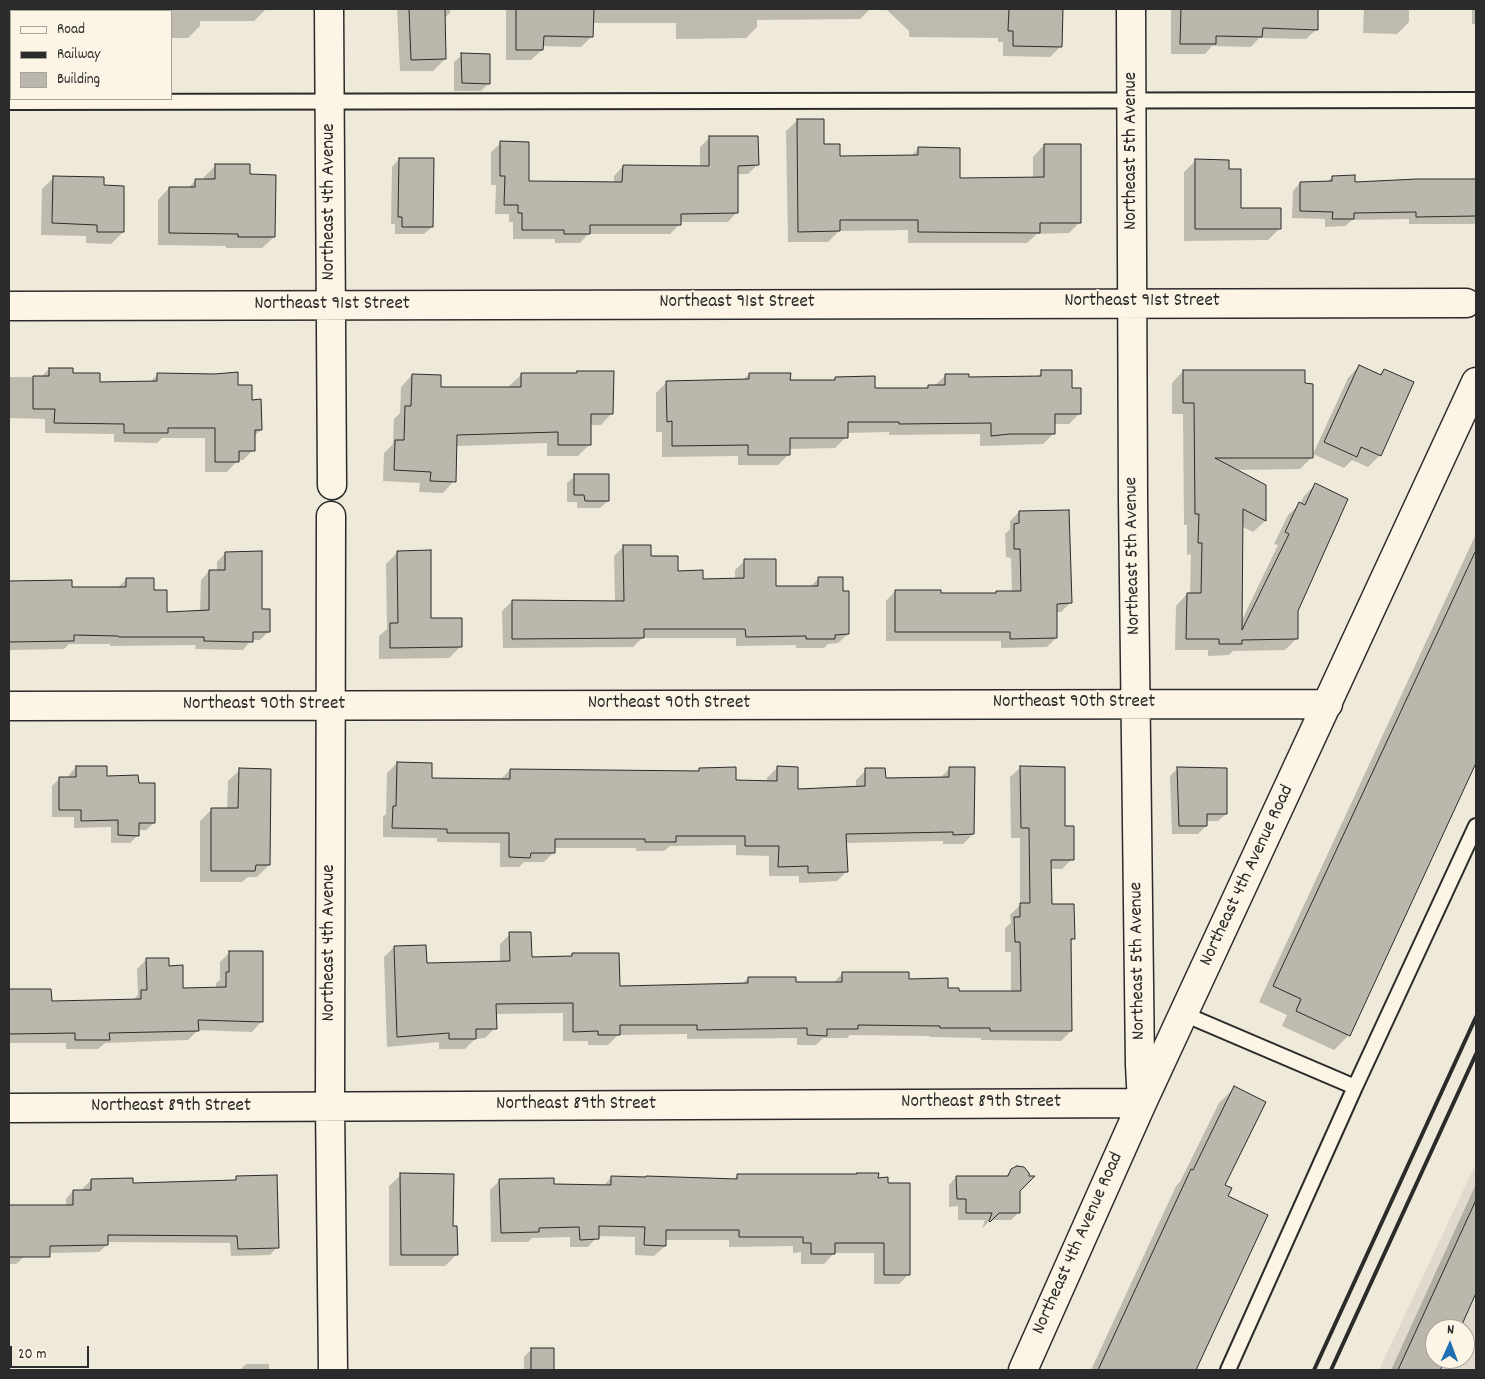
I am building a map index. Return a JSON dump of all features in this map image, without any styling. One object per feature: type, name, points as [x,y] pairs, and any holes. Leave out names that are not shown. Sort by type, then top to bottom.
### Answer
[{"type":"street","name":"Northeast 4th Avenue","points":[[329,9],[332,484]]},
{"type":"street","name":"Northeast 5th Avenue","points":[[1132,9],[1131,302],[1142,1102]]},
{"type":"street","name":"Northeast 91st Street","points":[[9,306],[1131,302],[1466,303]]},
{"type":"street","name":"Northeast 4th Avenue Road","points":[[1023,1370],[1142,1102],[1476,382]]},
{"type":"street","name":"Northeast 4th Avenue","points":[[331,516],[330,1106],[333,1370]]},
{"type":"street","name":"Northeast 90th Street","points":[[9,706],[1328,704]]},
{"type":"street","name":"Northeast 89th Street","points":[[9,1108],[1142,1102]]},
{"type":"lane","points":[[9,102],[1476,100]]},
{"type":"lane","points":[[1228,1370],[1355,1086],[1476,826]]},
{"type":"lane","points":[[1184,1014],[1355,1086]]},
{"type":"shaded area","points":[[1476,1163],[1476,1370],[1379,1370]]},
{"type":"building","points":[[409,9],[445,9],[446,59],[411,60]]},
{"type":"building","points":[[516,9],[594,9],[593,37],[544,36],[543,50],[516,50]]},
{"type":"building","points":[[1009,9],[1063,9],[1062,47],[1013,46],[1013,31],[1008,31]]},
{"type":"building","points":[[1181,9],[1318,9],[1318,30],[1263,28],[1262,37],[1216,36],[1216,44],[1180,44]]},
{"type":"building","points":[[461,53],[490,54],[490,84],[462,83]]},
{"type":"building","points":[[797,119],[824,119],[824,144],[840,144],[840,156],[918,155],[918,147],[960,148],[960,178],[1044,177],[1044,144],[1081,144],[1081,223],[1040,223],[1040,233],[918,232],[918,220],[840,220],[840,231],[798,232]]},
{"type":"building","points":[[709,136],[758,136],[759,165],[738,166],[738,213],[681,214],[681,225],[590,225],[590,234],[564,234],[564,230],[522,230],[522,213],[518,213],[518,205],[504,205],[505,176],[500,176],[500,141],[529,142],[529,181],[622,182],[623,165],[709,166]]},
{"type":"building","points":[[399,158],[434,158],[433,227],[402,227],[402,217],[398,217]]},
{"type":"building","points":[[1195,159],[1229,160],[1229,169],[1241,169],[1241,208],[1281,208],[1281,229],[1195,229]]},
{"type":"building","points":[[215,164],[250,164],[250,174],[276,175],[275,237],[238,237],[238,234],[169,233],[169,187],[195,187],[195,179],[215,179]]},
{"type":"building","points":[[1355,175],[1355,182],[1476,179],[1476,216],[1416,217],[1416,212],[1354,213],[1354,219],[1332,219],[1333,212],[1300,211],[1300,182],[1332,181],[1332,176]]},
{"type":"building","points":[[53,176],[104,177],[104,185],[124,186],[124,232],[97,232],[97,225],[52,223]]},
{"type":"building","points":[[1359,365],[1381,375],[1384,369],[1414,382],[1381,456],[1361,447],[1357,457],[1324,442]]},
{"type":"building","points":[[49,368],[73,368],[73,373],[100,373],[100,382],[157,381],[157,373],[215,374],[238,372],[238,385],[252,385],[252,400],[261,399],[262,430],[255,430],[255,451],[239,451],[239,462],[215,462],[215,428],[168,428],[168,433],[124,433],[124,424],[54,423],[55,409],[33,409],[33,376],[49,376]]},
{"type":"building","points":[[1041,370],[1072,370],[1072,388],[1081,388],[1081,414],[1055,414],[1055,434],[991,436],[991,423],[899,424],[899,422],[848,422],[848,438],[790,438],[790,455],[748,455],[748,445],[672,446],[672,421],[667,422],[666,381],[749,379],[749,373],[791,373],[790,380],[835,380],[835,377],[875,376],[875,388],[928,388],[928,385],[945,385],[945,374],[969,374],[969,377],[1041,376]]},
{"type":"building","points":[[1183,370],[1305,370],[1305,383],[1313,384],[1313,458],[1215,458],[1266,485],[1266,521],[1243,509],[1242,630],[1289,534],[1285,532],[1299,502],[1305,505],[1315,483],[1348,499],[1298,611],[1298,639],[1242,640],[1242,644],[1219,644],[1219,639],[1186,639],[1187,593],[1201,593],[1202,543],[1198,543],[1199,514],[1195,514],[1194,403],[1183,403]]},
{"type":"building","points":[[577,371],[614,371],[613,414],[591,414],[591,445],[558,445],[558,432],[457,435],[456,482],[430,481],[431,472],[394,470],[395,440],[404,440],[405,406],[411,406],[412,374],[441,375],[441,387],[521,387],[521,373],[577,373]]},
{"type":"building","points":[[574,474],[609,474],[609,501],[585,501],[584,495],[574,495]]},
{"type":"building","points":[[1069,510],[1072,603],[1057,604],[1057,638],[1010,639],[1010,632],[895,632],[895,590],[941,590],[941,593],[1021,591],[1020,549],[1014,549],[1014,524],[1019,523],[1019,511]]},
{"type":"building","points":[[623,545],[651,545],[651,556],[678,556],[678,571],[703,570],[703,579],[744,578],[744,559],[776,559],[776,586],[818,586],[818,577],[843,577],[843,591],[849,591],[849,634],[835,635],[835,639],[806,639],[806,636],[746,637],[745,629],[644,629],[644,638],[512,639],[512,600],[624,601]]},
{"type":"building","points":[[431,550],[431,618],[462,618],[462,647],[390,648],[390,623],[398,623],[397,551]]},
{"type":"building","points":[[1476,550],[1476,763],[1350,1036],[1296,1011],[1301,999],[1273,986]]},
{"type":"building","points":[[262,551],[262,609],[270,609],[270,632],[253,632],[253,642],[204,641],[204,637],[74,635],[74,641],[9,642],[9,581],[72,580],[72,587],[126,587],[126,578],[154,578],[154,590],[167,590],[167,612],[209,610],[209,570],[225,570],[225,552]]},
{"type":"building","points":[[397,762],[432,763],[432,778],[510,779],[510,769],[699,771],[699,768],[736,767],[736,780],[777,781],[777,766],[798,767],[798,789],[865,786],[865,768],[885,768],[886,778],[949,777],[949,767],[975,767],[974,834],[953,835],[953,832],[846,834],[848,872],[808,873],[808,866],[778,867],[779,846],[745,846],[745,836],[676,836],[676,842],[645,842],[645,839],[555,839],[555,853],[531,853],[530,858],[509,857],[509,833],[447,833],[447,829],[392,828],[393,806],[396,806]]},
{"type":"building","points":[[76,766],[107,766],[107,776],[138,775],[139,783],[155,783],[155,823],[139,823],[139,836],[118,835],[118,820],[81,821],[81,810],[59,810],[59,777],[76,777]]},
{"type":"building","points":[[1020,766],[1065,767],[1065,826],[1074,826],[1074,860],[1051,860],[1052,904],[1074,904],[1075,939],[1071,939],[1072,1031],[990,1031],[990,1028],[858,1025],[858,1029],[827,1029],[827,1036],[807,1035],[807,1028],[697,1030],[697,1025],[620,1025],[620,1035],[598,1035],[598,1031],[573,1032],[573,1003],[496,1004],[497,1029],[476,1029],[476,1039],[449,1039],[449,1033],[397,1037],[394,946],[426,945],[427,963],[510,961],[509,932],[531,932],[532,957],[572,956],[572,953],[619,953],[620,986],[748,983],[748,977],[796,977],[796,982],[842,982],[842,972],[909,972],[909,979],[948,978],[948,988],[959,988],[959,991],[1021,991],[1020,942],[1015,942],[1014,917],[1020,917],[1020,903],[1030,903],[1029,828],[1021,828]]},
{"type":"building","points":[[1177,767],[1227,768],[1227,814],[1207,814],[1207,826],[1179,826]]},
{"type":"building","points":[[239,768],[271,769],[270,865],[256,865],[255,871],[211,871],[211,808],[238,808]]},
{"type":"building","points":[[229,951],[263,951],[263,1022],[198,1020],[199,1031],[109,1033],[110,1040],[75,1040],[75,1033],[9,1034],[9,989],[51,989],[52,1001],[141,999],[141,990],[147,990],[146,958],[169,958],[169,966],[183,965],[183,988],[226,987],[226,972],[229,972]]},
{"type":"building","points":[[1234,1086],[1266,1102],[1225,1185],[1232,1188],[1228,1196],[1268,1215],[1196,1370],[1098,1370],[1191,1169],[1193,1170]]},
{"type":"building","points":[[1017,1166],[1024,1167],[1029,1176],[1035,1176],[1020,1191],[1020,1213],[999,1213],[990,1222],[992,1213],[966,1213],[966,1199],[957,1199],[956,1176],[1008,1176],[1011,1169]]},
{"type":"building","points":[[400,1173],[454,1174],[453,1226],[457,1226],[458,1255],[401,1255]]},
{"type":"building","points":[[879,1173],[878,1178],[888,1177],[888,1183],[910,1183],[910,1275],[884,1275],[884,1243],[835,1243],[835,1254],[811,1254],[811,1243],[803,1243],[803,1237],[739,1237],[739,1230],[666,1230],[666,1246],[644,1245],[645,1227],[599,1226],[599,1239],[580,1240],[579,1227],[539,1228],[539,1232],[501,1233],[499,1179],[554,1178],[554,1184],[611,1185],[611,1176],[737,1179],[737,1174]]},
{"type":"building","points":[[277,1175],[279,1248],[238,1249],[237,1236],[108,1235],[108,1245],[50,1246],[50,1257],[9,1257],[9,1205],[73,1205],[73,1190],[91,1190],[91,1179],[133,1178],[133,1183],[236,1180],[236,1176]]},
{"type":"building","points":[[1476,1200],[1476,1293],[1464,1319],[1425,1319],[1425,1369],[1440,1370],[1398,1370]]},
{"type":"building","points":[[531,1348],[554,1348],[554,1370],[531,1370]]},
{"type":"railway","points":[[1314,1370],[1476,1017]]},
{"type":"railway","points":[[1331,1370],[1476,1054]]}]
